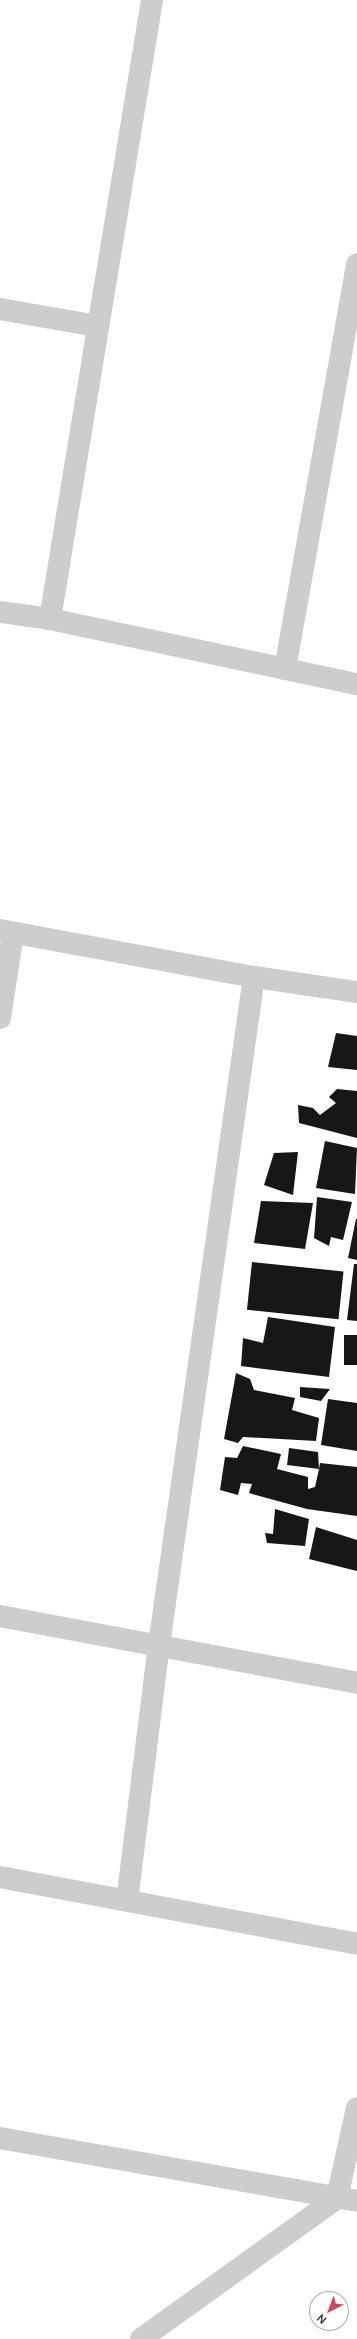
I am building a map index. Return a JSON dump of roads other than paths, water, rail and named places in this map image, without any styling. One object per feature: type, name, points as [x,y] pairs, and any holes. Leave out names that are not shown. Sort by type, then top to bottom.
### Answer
[{"type":"street","points":[[50,619],[97,326],[152,0]]},
{"type":"street","points":[[285,669],[357,264]]},
{"type":"street","points":[[0,309],[97,326]]},
{"type":"street","points":[[0,612],[50,619],[357,684]]},
{"type":"street","points":[[0,1018],[6,931],[254,977],[357,992]]},
{"type":"street","points":[[127,1901],[159,1645],[254,977]]},
{"type":"street","points":[[0,1616],[357,1683]]},
{"type":"street","points":[[0,1878],[357,1944]]},
{"type":"street","points":[[141,2339],[347,2200],[357,2108]]},
{"type":"street","points":[[0,2138],[347,2200]]}]
